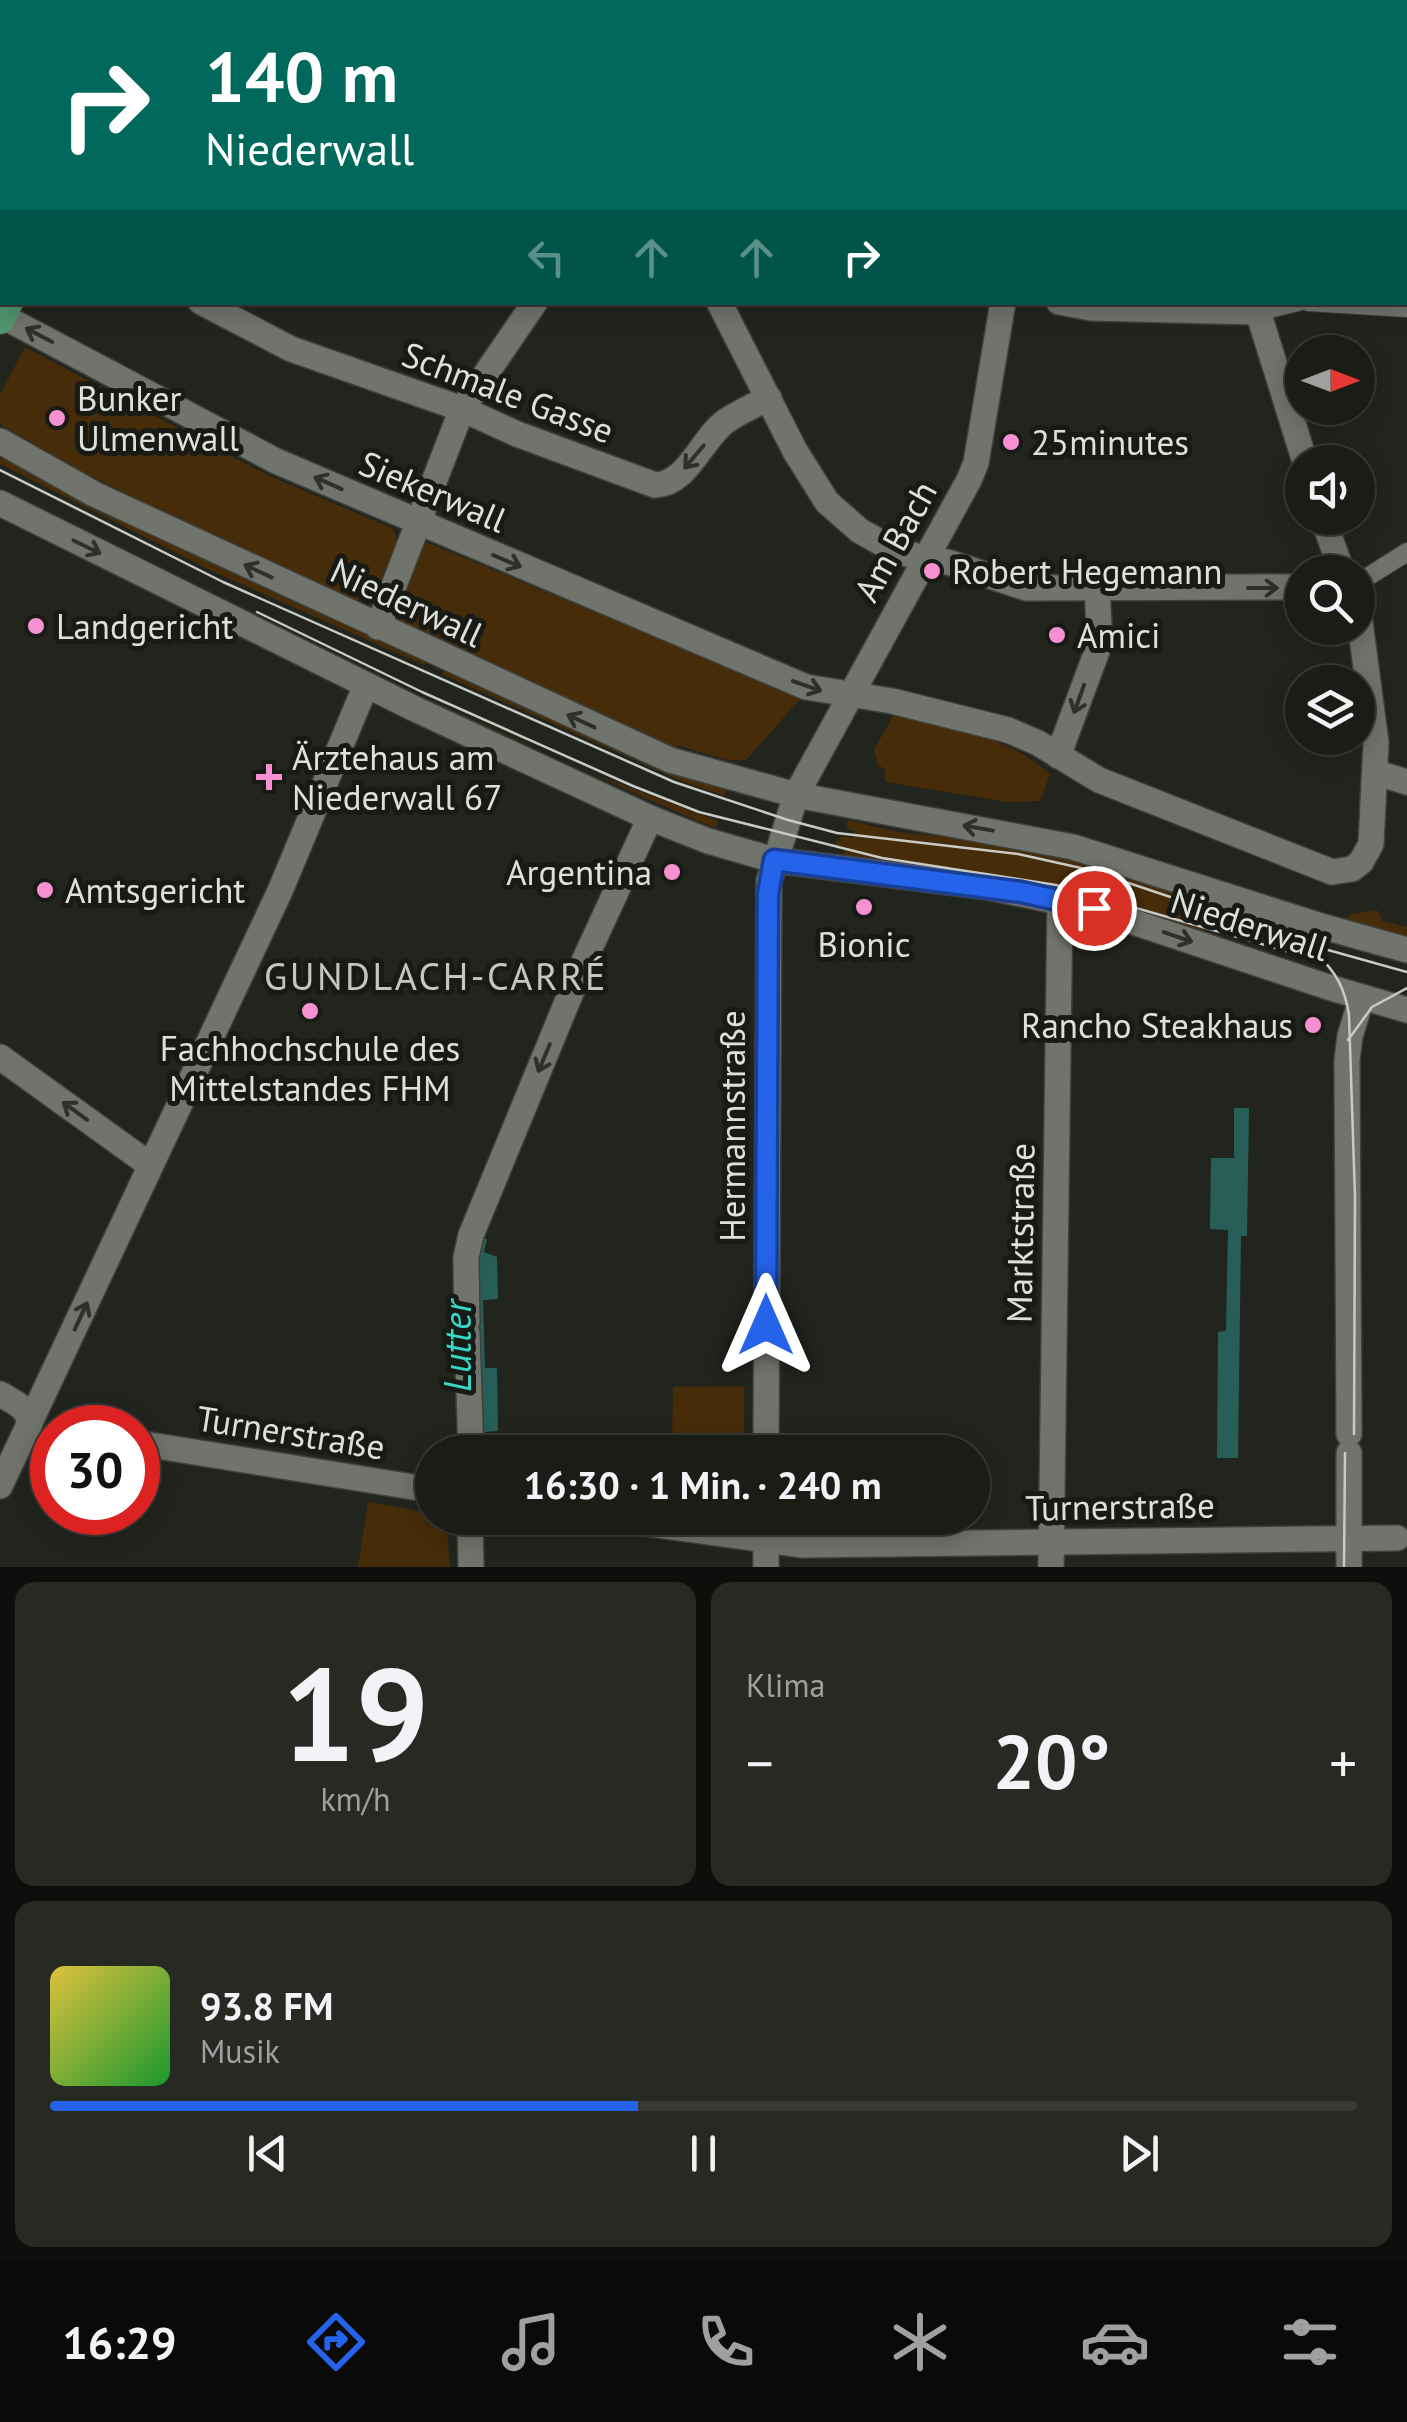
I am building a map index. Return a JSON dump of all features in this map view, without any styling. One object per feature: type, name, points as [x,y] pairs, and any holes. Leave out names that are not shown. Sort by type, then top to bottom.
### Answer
[{"type":"street","name":"Schmale Gasse","points":[[207,305],[291,349],[462,409],[568,454],[656,485],[665,485],[686,468],[720,425],[769,398]]},
{"type":"street","points":[[378,627],[462,409],[533,305]]},
{"type":"street","points":[[721,305],[808,476],[827,502],[860,531],[898,552],[951,562],[1026,588],[1285,588]]},
{"type":"street","name":"Am Bach","points":[[796,796],[976,463],[1002,305]]},
{"type":"street","points":[[1076,305],[1256,307],[1301,445]]},
{"type":"street","points":[[1358,305],[1407,308]]},
{"type":"street","name":"Siekerwall","points":[[4,313],[263,454],[806,687],[851,695]]},
{"type":"street","name":"Niederwall","points":[[0,441],[94,494],[670,760],[796,796],[1073,848],[1407,950]]},
{"type":"street","name":"Niederwall","points":[[0,503],[366,685],[650,818],[708,841],[774,860],[988,888],[1094,908],[1407,1010]]},
{"type":"street","points":[[1375,572],[1407,552]]},
{"type":"street","points":[[1058,756],[1100,642],[1097,588]]},
{"type":"street","points":[[851,695],[966,717],[1008,730],[1099,780],[1332,872],[1352,868],[1367,856],[1371,844],[1376,743],[1363,645]]},
{"type":"street","points":[[45,1405],[150,1165],[280,892],[366,685]]},
{"type":"street","points":[[1377,773],[1407,782]]},
{"type":"street","points":[[774,860],[796,796]]},
{"type":"street","points":[[470,1435],[466,1257],[471,1235],[584,962],[650,818]]},
{"type":"street","name":"Hermannstraße","points":[[766,1435],[768,894],[774,860]]},
{"type":"street","name":"Marktstraße","points":[[1051,1554],[1060,900]]},
{"type":"street","points":[[1349,1567],[1347,1060],[1362,997]]},
{"type":"street","points":[[0,1056],[150,1165]]},
{"type":"street","points":[[0,1394],[30,1412]]},
{"type":"street","points":[[0,1486],[30,1434]]},
{"type":"street","name":"Turnerstraße","points":[[160,1447],[415,1487]]},
{"type":"street","points":[[470,1535],[471,1567]]},
{"type":"street","name":"Turnerstraße","points":[[720,1535],[766,1542],[1051,1554],[1397,1538]]},
{"type":"shaded area","points":[[25,347],[267,475],[392,528],[397,541],[379,584],[364,598],[342,600],[87,474],[4,427],[0,424],[0,395]]},
{"type":"shaded area","points":[[0,455],[89,505],[426,660],[424,665],[214,572],[0,464]]},
{"type":"shaded area","points":[[424,541],[801,698],[746,760],[727,760],[677,745],[674,751],[402,623],[397,609]]},
{"type":"shaded area","points":[[445,669],[727,787],[724,796],[679,780],[442,674]]},
{"type":"shaded area","points":[[430,700],[562,760],[427,706]]},
{"type":"shaded area","points":[[893,716],[956,729],[1015,750],[1050,774],[1040,801],[1008,802],[885,782],[885,769],[878,765],[874,750]]},
{"type":"shaded area","points":[[588,772],[718,821],[716,828],[680,813]]},
{"type":"shaded area","points":[[848,820],[903,833],[1016,843],[1407,957],[1407,964],[1212,902],[1203,934],[1278,956],[1306,969],[1143,918],[838,861],[847,847],[835,845],[841,836],[854,838],[855,831],[846,829]]},
{"type":"shaded area","points":[[1377,910],[1383,921],[1407,927],[1407,940],[1342,922],[1351,914]]},
{"type":"shaded area","points":[[744,1386],[744,1435],[672,1435],[673,1387]]},
{"type":"shaded area","points":[[368,1502],[415,1510],[415,1535],[447,1535],[450,1567],[358,1567]]},
{"type":"water","points":[[1234,1108],[1249,1108],[1247,1236],[1241,1236],[1238,1458],[1217,1458],[1218,1332],[1226,1331],[1228,1230],[1210,1229],[1211,1158],[1234,1158]]},
{"type":"water","points":[[480,1238],[487,1239],[484,1252],[497,1257],[498,1299],[483,1300],[485,1368],[497,1368],[498,1431],[485,1435],[480,1435],[475,1260]]},
{"type":"tram line","points":[[0,470],[223,582],[674,782],[837,833],[1018,854],[1090,870],[1328,950],[1407,972]]},
{"type":"tram line","points":[[257,612],[422,692],[699,812],[882,858],[1056,885],[1324,962]]},
{"type":"tram line","points":[[1316,954],[1338,981],[1349,1015],[1355,1197],[1354,1434]]},
{"type":"tram line","points":[[1348,1040],[1372,1007],[1407,988]]},
{"type":"tram line","points":[[1344,1567],[1345,1453]]},
{"type":"place","name":"Bunker Ulmenwall","points":[[57,418]]},
{"type":"place","name":"25minutes","points":[[1011,442]]},
{"type":"place","name":"Robert Hegemann","points":[[932,571]]},
{"type":"place","name":"Landgericht","points":[[36,626]]},
{"type":"place","name":"Amici","points":[[1057,635]]},
{"type":"place","name":"Ärztehaus am Niederwall 67","points":[[269,777]]},
{"type":"place","name":"Argentina","points":[[672,872]]},
{"type":"place","name":"Amtsgericht","points":[[45,890]]},
{"type":"place","name":"Bionic","points":[[864,907]]},
{"type":"place","name":"Fachhochschule des Mittelstandes FHM","points":[[310,1011]]},
{"type":"place","name":"Rancho Steakhaus","points":[[1313,1025]]},
{"type":"district","name":"GUNDLACH-CARRÉ","points":[[436,975]]},
{"type":"route","points":[[766,1325],[768,894],[774,860],[1021,892],[1094,908]]},
{"type":"water label","name":"Lutter","points":[[456,1346]]}]
